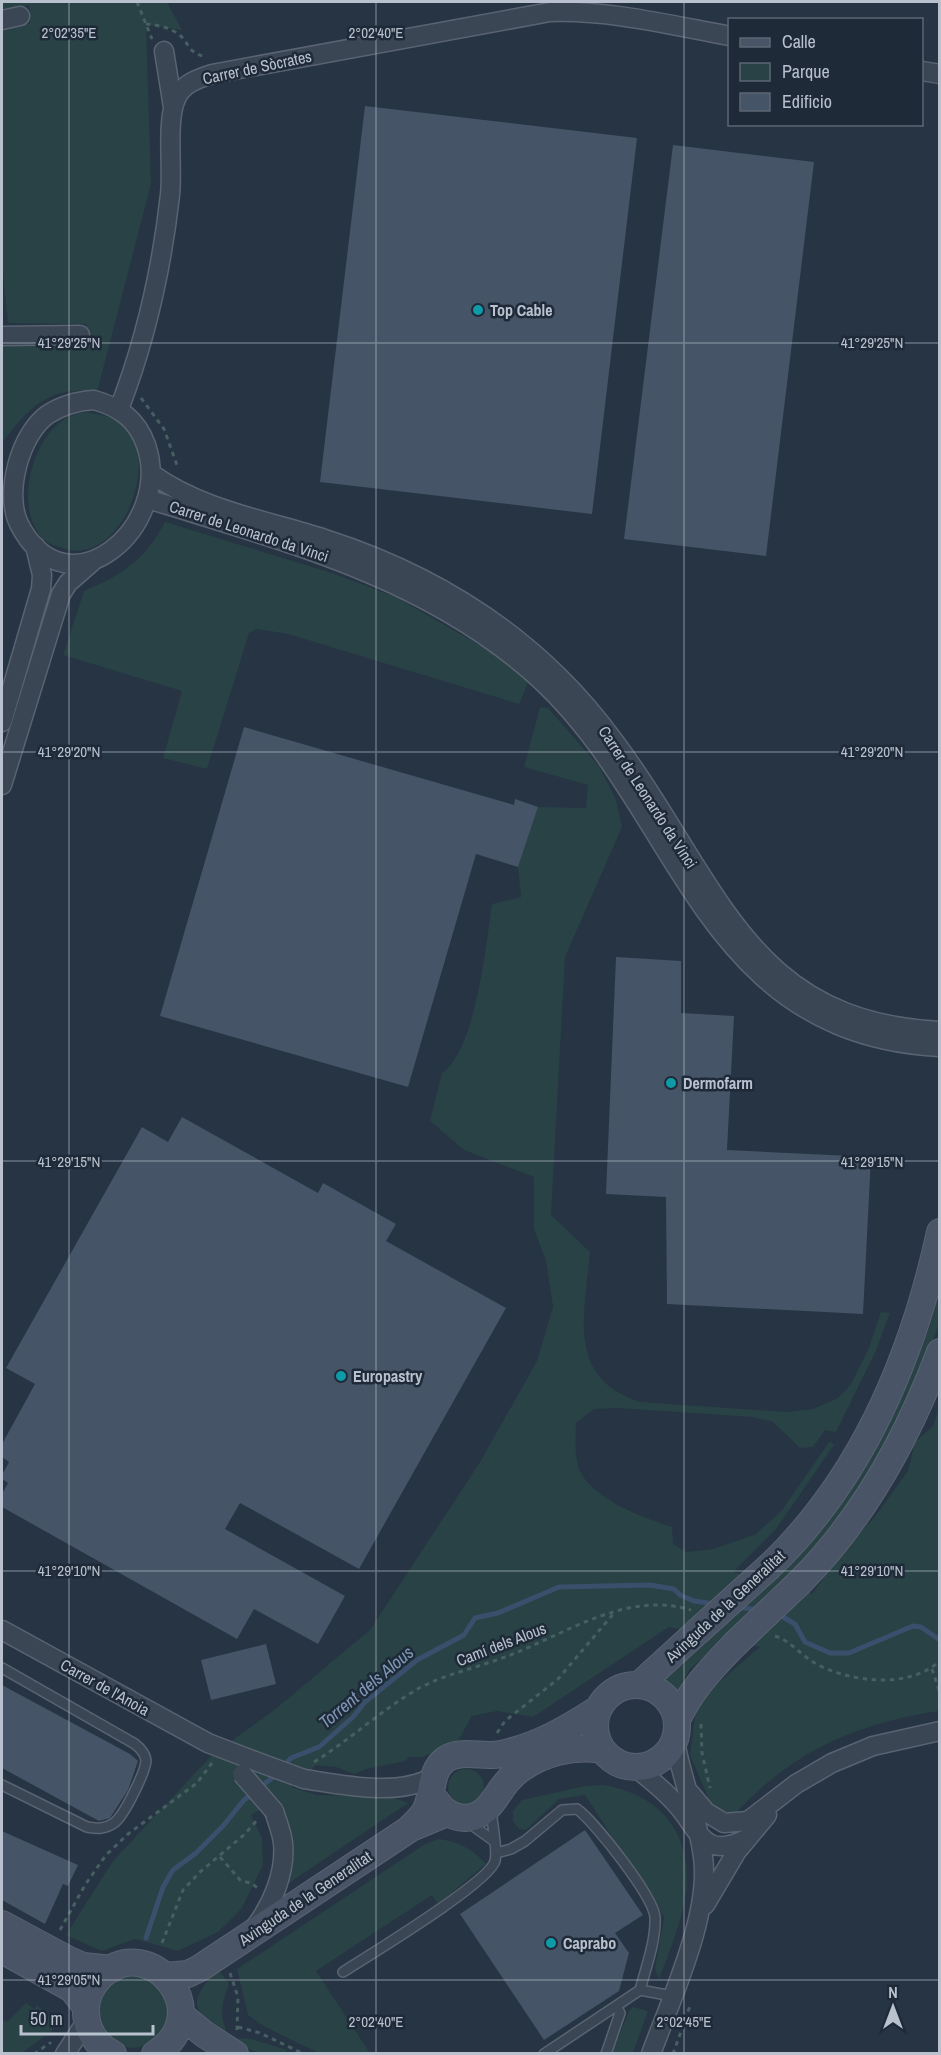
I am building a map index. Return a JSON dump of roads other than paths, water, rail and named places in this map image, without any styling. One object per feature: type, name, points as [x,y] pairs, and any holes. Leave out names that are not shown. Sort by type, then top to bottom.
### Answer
[{"type":"street","name":"Carrer de Sòcrates","points":[[173,107],[185,85],[212,74],[538,14],[590,13],[728,36]]},
{"type":"street","points":[[2,20],[20,16]]},
{"type":"street","points":[[119,409],[141,338],[165,232],[171,189],[173,107],[164,51]]},
{"type":"street","points":[[923,71],[939,74]]},
{"type":"street","points":[[2,336],[80,335]]},
{"type":"street","points":[[2,722],[41,589],[42,576],[34,546],[17,519],[8,477],[30,435],[46,416],[69,403],[94,400],[119,409],[142,433],[152,474],[148,499],[124,541],[79,572],[61,594],[2,784]]},
{"type":"street","name":"Carrer de Leonardo da Vinci","points":[[152,474],[191,498],[327,540],[392,565],[477,610],[558,676],[593,714],[639,777],[709,891],[758,954],[809,993],[849,1014],[886,1026],[939,1031]]},
{"type":"street","name":"Carrer de Leonardo da Vinci","points":[[148,499],[353,566],[420,595],[468,623],[528,668],[574,716],[602,750],[709,918],[754,971],[783,995],[835,1025],[894,1043],[939,1047]]},
{"type":"street","points":[[34,546],[46,556],[60,562],[75,564],[94,561]]},
{"type":"street","name":"Avinguda de la Generalitat","points":[[639,1685],[696,1622],[770,1566],[820,1512],[854,1460],[883,1408],[902,1366],[919,1316],[939,1232]]},
{"type":"street","name":"Avinguda de la Generalitat","points":[[684,1727],[686,1700],[703,1676],[800,1582],[849,1526],[884,1473],[939,1352]]},
{"type":"street","name":"Carrer de l'Anoia","points":[[2,1630],[248,1768],[306,1773],[347,1786],[433,1784]]},
{"type":"street","points":[[651,2054],[699,1915],[704,1870],[699,1838],[686,1788],[684,1727],[674,1709],[660,1692],[639,1685],[615,1691],[598,1710],[595,1730],[602,1750],[616,1763],[636,1768],[676,1804],[699,1838],[718,1845],[737,1843],[746,1839]]},
{"type":"street","name":"Avinguda de la Generalitat","points":[[411,1828],[426,1810],[433,1784],[446,1759],[456,1755],[500,1754],[534,1744],[557,1735],[598,1710]]},
{"type":"street","points":[[636,1768],[659,1761],[684,1727]]},
{"type":"street","points":[[686,1788],[706,1812],[724,1823],[735,1824],[755,1817],[812,1773],[852,1753],[906,1737],[939,1731]]},
{"type":"street","name":"Avinguda de la Generalitat","points":[[166,1977],[188,1974],[210,1961],[411,1828],[452,1815],[476,1816],[491,1804],[501,1786],[519,1770],[550,1754],[571,1749],[602,1750]]},
{"type":"street","name":"Carrer de l'Anoia","points":[[247,1936],[271,1902],[281,1872],[283,1843],[248,1768]]},
{"type":"street","points":[[433,1784],[440,1807],[452,1815]]},
{"type":"street","points":[[699,1915],[746,1839],[785,1794]]},
{"type":"street","points":[[2,1924],[83,1966],[112,1969],[138,1964],[158,1970],[178,1994],[181,2009],[204,2034],[235,2044]]},
{"type":"street","points":[[2,1950],[72,1989],[86,2013],[96,2050]]},
{"type":"street","name":"Avinguda de la Generalitat","points":[[155,2054],[176,2034],[181,2009],[210,1961]]},
{"type":"street","points":[[65,2054],[86,2013],[93,1986],[112,1969]]},
{"type":"lane","points":[[2,1668],[135,1744],[142,1750],[146,1760],[122,1816],[115,1823],[101,1829],[87,1827],[2,1785]]},
{"type":"lane","points":[[344,1972],[473,1885],[492,1868],[496,1853],[491,1804]]},
{"type":"lane","points":[[496,1853],[511,1850],[525,1841],[562,1810],[577,1809],[590,1820],[627,1867],[652,1907],[655,1917],[652,1943],[640,1990],[544,2054]]},
{"type":"lane","points":[[452,1815],[480,1828],[494,1841]]},
{"type":"lane","points":[[640,1990],[672,1996]]},
{"type":"lane","points":[[606,2054],[620,2013],[616,2006]]},
{"type":"waterway","name":"Torrent dels Alous","points":[[283,1767],[291,1758],[319,1747],[353,1717],[365,1702],[417,1660],[464,1635],[475,1618],[498,1613],[559,1587],[650,1585],[674,1589],[680,1595],[694,1601],[715,1604]]},
{"type":"waterway","name":"Torrent dels Alous","points":[[736,1607],[760,1610]]},
{"type":"waterway","name":"Torrent dels Alous","points":[[778,1614],[795,1624],[805,1642],[830,1653],[849,1653],[913,1626],[921,1627],[940,1640]]},
{"type":"waterway","name":"Torrent dels Alous","points":[[146,1938],[163,1887],[173,1870],[196,1853],[223,1826],[244,1800],[277,1774]]},
{"type":"place","name":"Top Cable","points":[[478,310]]},
{"type":"place","name":"Dermofarm","points":[[671,1083]]},
{"type":"place","name":"Europastry","points":[[341,1376]]},
{"type":"place","name":"Caprabo","points":[[551,1943]]}]
